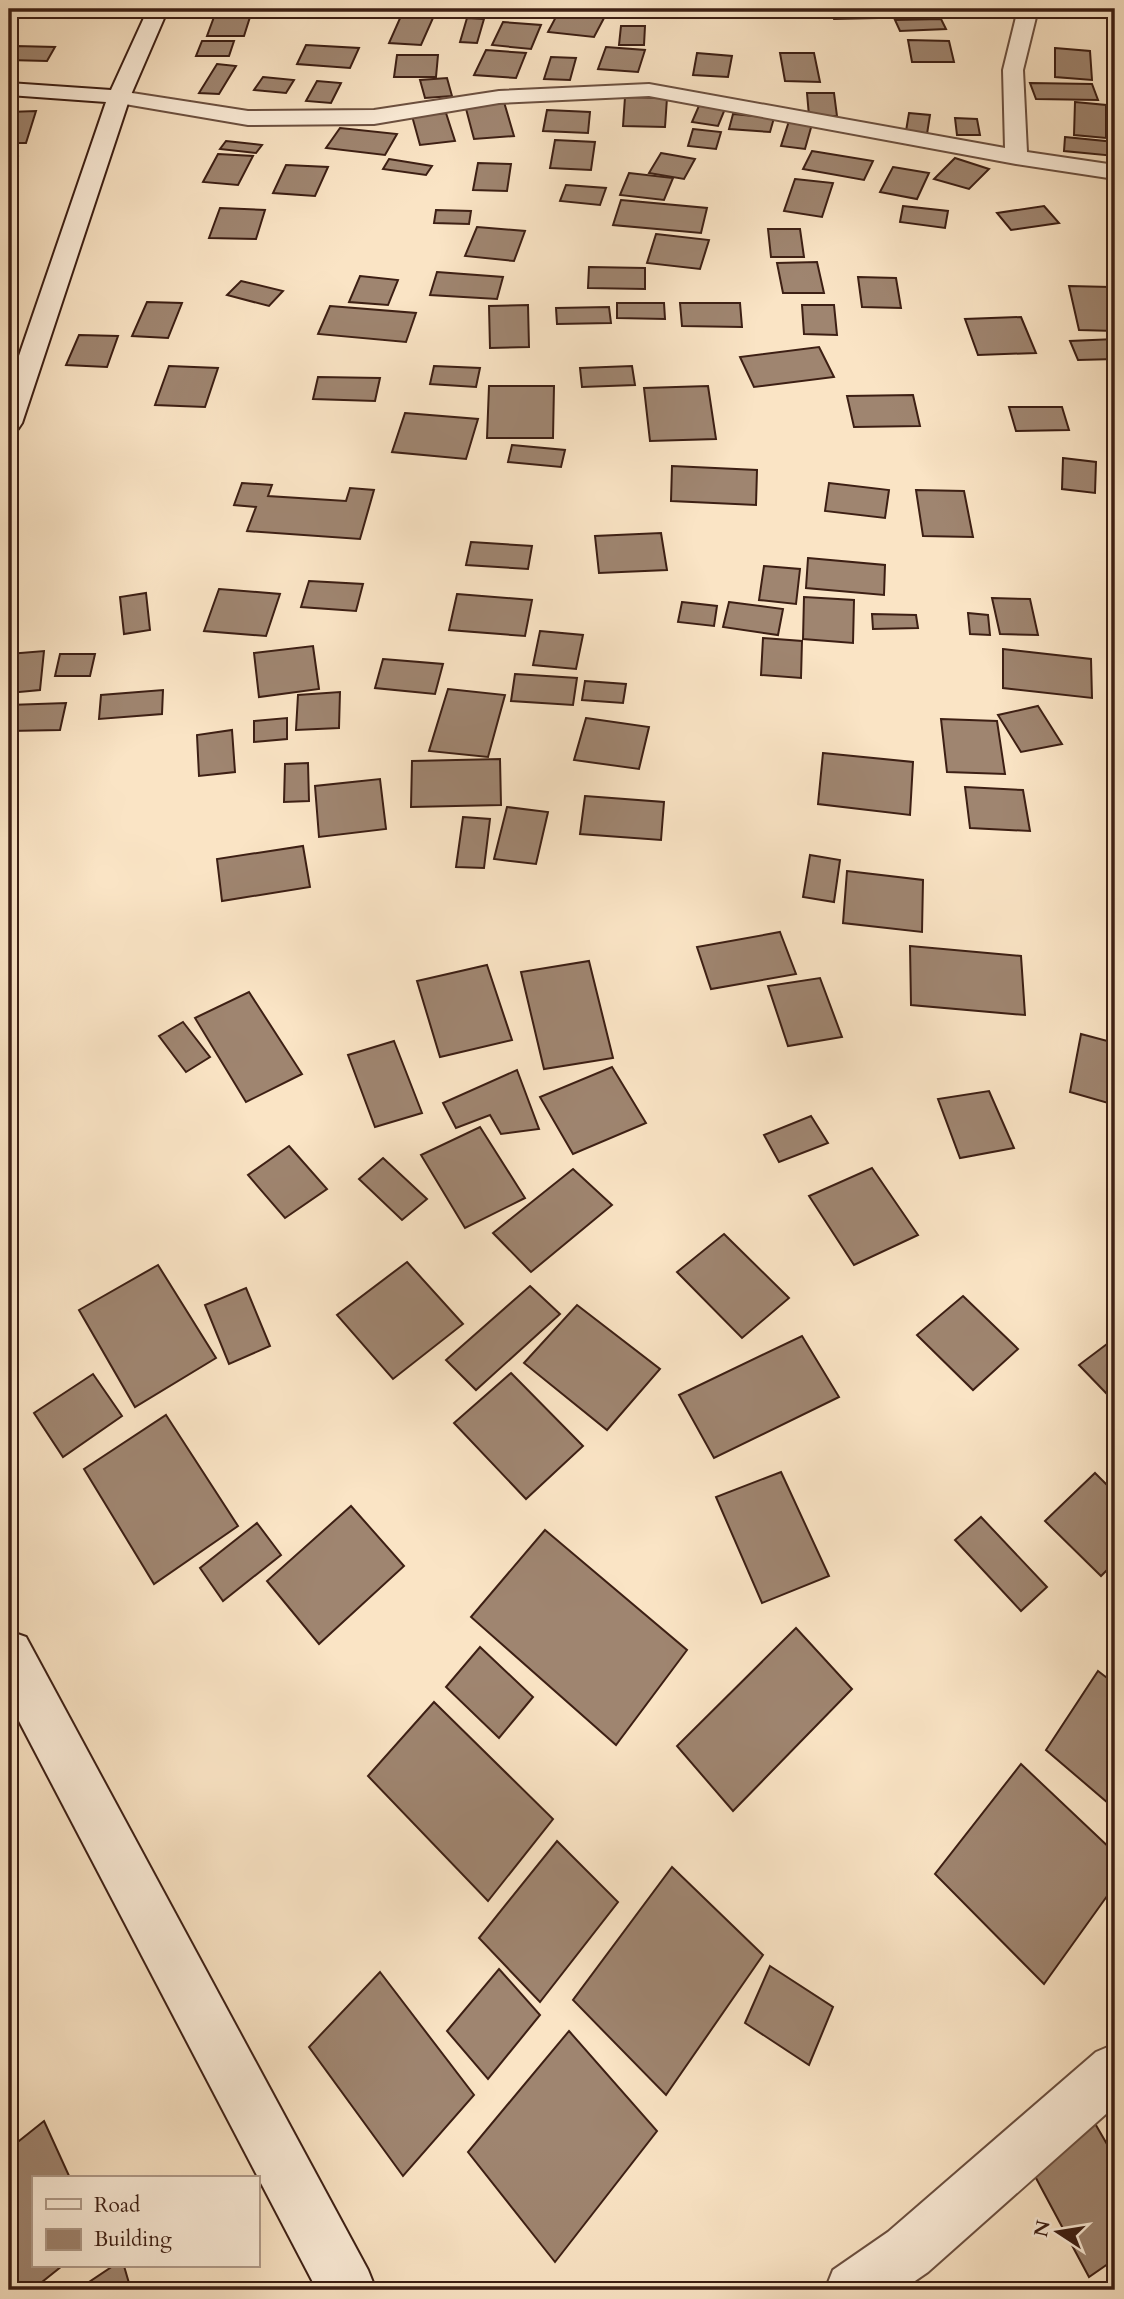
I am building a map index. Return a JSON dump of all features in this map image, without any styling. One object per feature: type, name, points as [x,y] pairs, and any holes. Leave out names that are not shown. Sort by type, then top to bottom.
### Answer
[{"type":"street","points":[[9,424],[120,97],[158,9]]},
{"type":"street","points":[[1016,157],[1013,70],[1028,9]]},
{"type":"street","points":[[9,89],[120,97],[248,118],[374,117],[499,97],[649,90],[1016,157],[1115,172]]},
{"type":"street","points":[[9,1654],[348,2290]]},
{"type":"street","points":[[853,2290],[908,2252],[1115,2071]]},
{"type":"building","points":[[250,9],[287,9],[286,13],[249,13]]},
{"type":"building","points":[[333,9],[373,9],[372,13],[332,13]]},
{"type":"building","points":[[690,9],[724,9],[723,14],[689,12]]},
{"type":"building","points":[[830,9],[873,9],[877,18],[834,19]]},
{"type":"building","points":[[896,9],[936,9],[938,18],[898,17]]},
{"type":"building","points":[[974,9],[1002,9],[1003,14],[975,13]]},
{"type":"building","points":[[558,13],[604,18],[594,37],[548,32]]},
{"type":"building","points":[[401,16],[433,18],[421,45],[389,43]]},
{"type":"building","points":[[214,17],[250,17],[244,36],[207,36]]},
{"type":"building","points":[[467,18],[484,19],[477,43],[460,42]]},
{"type":"building","points":[[941,19],[946,29],[900,31],[895,20]]},
{"type":"building","points":[[503,22],[541,25],[531,49],[492,45]]},
{"type":"building","points":[[621,26],[645,26],[644,45],[619,45]]},
{"type":"building","points":[[908,40],[949,41],[954,62],[912,62]]},
{"type":"building","points":[[202,41],[234,41],[229,56],[196,56]]},
{"type":"building","points":[[306,45],[359,48],[350,68],[297,64]]},
{"type":"building","points":[[16,46],[55,47],[47,61],[9,60]]},
{"type":"building","points":[[606,47],[645,50],[638,72],[598,69]]},
{"type":"building","points":[[1055,48],[1090,51],[1092,80],[1055,77]]},
{"type":"building","points":[[486,50],[526,53],[516,78],[474,75]]},
{"type":"building","points":[[697,53],[732,56],[728,77],[693,75]]},
{"type":"building","points":[[780,53],[814,53],[820,82],[785,81]]},
{"type":"building","points":[[397,55],[438,55],[436,77],[394,77]]},
{"type":"building","points":[[551,57],[576,58],[570,80],[544,79]]},
{"type":"building","points":[[217,64],[236,66],[219,94],[199,93]]},
{"type":"building","points":[[263,77],[294,80],[286,93],[254,90]]},
{"type":"building","points":[[447,78],[452,96],[425,98],[420,80]]},
{"type":"building","points":[[317,81],[341,83],[331,103],[306,101]]},
{"type":"building","points":[[1030,83],[1092,84],[1098,100],[1036,99]]},
{"type":"building","points":[[807,93],[834,93],[837,116],[809,116]]},
{"type":"building","points":[[625,97],[667,98],[665,127],[623,126]]},
{"type":"building","points":[[701,101],[727,104],[718,126],[692,122]]},
{"type":"building","points":[[504,102],[514,136],[474,139],[465,105]]},
{"type":"building","points":[[1075,102],[1106,105],[1106,138],[1074,135]]},
{"type":"building","points":[[547,110],[590,112],[588,133],[543,131]]},
{"type":"building","points":[[36,111],[26,143],[9,143],[9,112]]},
{"type":"building","points":[[446,113],[455,141],[420,145],[412,116]]},
{"type":"building","points":[[909,113],[930,115],[927,134],[906,131]]},
{"type":"building","points":[[733,114],[774,118],[770,132],[729,129]]},
{"type":"building","points":[[955,118],[977,119],[980,135],[957,135]]},
{"type":"building","points":[[789,121],[812,124],[805,149],[781,146]]},
{"type":"building","points":[[340,128],[397,134],[385,155],[326,148]]},
{"type":"building","points":[[693,129],[721,132],[716,149],[688,146]]},
{"type":"building","points":[[1065,137],[1115,142],[1115,156],[1064,151]]},
{"type":"building","points":[[555,140],[595,142],[591,170],[550,168]]},
{"type":"building","points":[[226,141],[262,145],[256,153],[220,149]]},
{"type":"building","points":[[812,151],[873,161],[864,180],[803,169]]},
{"type":"building","points":[[661,153],[695,159],[684,179],[649,173]]},
{"type":"building","points":[[218,154],[253,156],[238,185],[203,182]]},
{"type":"building","points":[[18,157],[16,174],[9,175],[9,158]]},
{"type":"building","points":[[955,158],[989,169],[969,189],[934,179]]},
{"type":"building","points":[[389,159],[432,166],[426,175],[383,169]]},
{"type":"building","points":[[478,163],[511,164],[507,191],[473,190]]},
{"type":"building","points":[[286,165],[328,167],[315,196],[273,193]]},
{"type":"building","points":[[893,167],[929,173],[917,199],[880,192]]},
{"type":"building","points":[[629,173],[673,178],[664,200],[620,195]]},
{"type":"building","points":[[795,179],[833,183],[822,217],[784,211]]},
{"type":"building","points":[[566,185],[606,188],[600,205],[560,201]]},
{"type":"building","points":[[621,200],[707,208],[701,233],[613,225]]},
{"type":"building","points":[[903,206],[948,211],[945,228],[900,222]]},
{"type":"building","points":[[1044,206],[1059,223],[1011,230],[997,213]]},
{"type":"building","points":[[220,208],[265,210],[256,239],[209,238]]},
{"type":"building","points":[[436,210],[471,211],[469,224],[434,223]]},
{"type":"building","points":[[477,227],[525,231],[514,261],[465,256]]},
{"type":"building","points":[[768,229],[800,229],[804,257],[771,257]]},
{"type":"building","points":[[656,234],[709,240],[700,269],[647,263]]},
{"type":"building","points":[[817,262],[824,293],[783,293],[777,263]]},
{"type":"building","points":[[589,267],[645,268],[645,289],[588,288]]},
{"type":"building","points":[[437,272],[503,277],[497,299],[430,295]]},
{"type":"building","points":[[360,276],[398,280],[388,305],[349,302]]},
{"type":"building","points":[[858,277],[896,278],[901,308],[862,307]]},
{"type":"building","points":[[241,281],[283,291],[269,306],[227,295]]},
{"type":"building","points":[[1069,286],[1110,287],[1115,305],[1115,331],[1079,330]]},
{"type":"building","points":[[147,302],[182,303],[168,338],[132,336]]},
{"type":"building","points":[[617,303],[664,303],[665,319],[617,318]]},
{"type":"building","points":[[680,303],[740,303],[742,327],[682,326]]},
{"type":"building","points":[[528,305],[529,347],[490,348],[489,306]]},
{"type":"building","points":[[802,305],[834,305],[837,335],[804,334]]},
{"type":"building","points":[[330,306],[416,313],[406,342],[318,334]]},
{"type":"building","points":[[609,307],[611,323],[557,324],[556,308]]},
{"type":"building","points":[[1021,317],[1036,353],[978,355],[965,319]]},
{"type":"building","points":[[79,335],[118,336],[107,367],[66,365]]},
{"type":"building","points":[[1115,339],[1115,359],[1078,360],[1070,341]]},
{"type":"building","points":[[819,347],[834,377],[754,387],[740,357]]},
{"type":"building","points":[[169,366],[218,368],[205,407],[155,405]]},
{"type":"building","points":[[434,366],[480,368],[476,387],[430,384]]},
{"type":"building","points":[[632,366],[635,385],[582,387],[580,368]]},
{"type":"building","points":[[318,377],[380,378],[375,401],[313,399]]},
{"type":"building","points":[[489,386],[554,386],[553,438],[487,438]]},
{"type":"building","points":[[708,386],[716,439],[650,441],[644,388]]},
{"type":"building","points":[[913,395],[920,426],[854,427],[847,396]]},
{"type":"building","points":[[1009,407],[1062,407],[1069,430],[1016,431]]},
{"type":"building","points":[[405,413],[478,419],[466,459],[392,452]]},
{"type":"building","points":[[512,445],[565,450],[561,467],[508,462]]},
{"type":"building","points":[[1063,458],[1096,462],[1095,493],[1062,489]]},
{"type":"building","points":[[672,466],[757,470],[756,505],[671,501]]},
{"type":"building","points":[[242,483],[272,485],[268,496],[346,501],[350,488],[374,490],[360,539],[247,531],[256,507],[234,505]]},
{"type":"building","points":[[829,483],[889,490],[885,518],[825,511]]},
{"type":"building","points":[[916,490],[964,491],[973,537],[923,536]]},
{"type":"building","points":[[661,533],[667,570],[599,573],[595,536]]},
{"type":"building","points":[[471,542],[532,546],[528,569],[466,565]]},
{"type":"building","points":[[808,558],[885,565],[884,595],[806,588]]},
{"type":"building","points":[[764,566],[800,569],[796,604],[759,600]]},
{"type":"building","points":[[309,581],[363,584],[356,611],[301,607]]},
{"type":"building","points":[[219,589],[280,594],[266,636],[204,631]]},
{"type":"building","points":[[146,593],[150,630],[124,634],[120,597]]},
{"type":"building","points":[[457,594],[532,600],[525,636],[449,630]]},
{"type":"building","points":[[804,597],[854,600],[853,643],[803,639]]},
{"type":"building","points":[[992,598],[1030,599],[1038,635],[1000,634]]},
{"type":"building","points":[[682,602],[717,606],[714,626],[678,622]]},
{"type":"building","points":[[729,602],[783,609],[778,635],[723,627]]},
{"type":"building","points":[[968,613],[988,615],[990,635],[970,634]]},
{"type":"building","points":[[872,614],[916,615],[918,628],[873,629]]},
{"type":"building","points":[[540,631],[583,635],[576,669],[533,665]]},
{"type":"building","points":[[763,638],[802,641],[801,678],[761,675]]},
{"type":"building","points":[[313,646],[319,689],[259,697],[254,653]]},
{"type":"building","points":[[1003,649],[1091,659],[1092,698],[1003,688]]},
{"type":"building","points":[[44,651],[40,690],[9,693],[9,654]]},
{"type":"building","points":[[60,654],[95,654],[90,676],[55,676]]},
{"type":"building","points":[[383,659],[443,664],[435,694],[375,688]]},
{"type":"building","points":[[515,674],[577,678],[573,705],[511,701]]},
{"type":"building","points":[[585,681],[626,684],[623,703],[582,700]]},
{"type":"building","points":[[448,689],[505,695],[488,757],[429,751]]},
{"type":"building","points":[[163,690],[162,714],[99,719],[101,695]]},
{"type":"building","points":[[340,692],[339,728],[296,730],[298,695]]},
{"type":"building","points":[[66,703],[60,730],[9,731],[9,705]]},
{"type":"building","points":[[1038,706],[1062,744],[1021,752],[998,715]]},
{"type":"building","points":[[287,718],[287,739],[254,742],[254,721]]},
{"type":"building","points":[[586,718],[649,727],[639,769],[574,760]]},
{"type":"building","points":[[941,719],[997,721],[1005,774],[947,772]]},
{"type":"building","points":[[232,730],[235,772],[199,776],[197,735]]},
{"type":"building","points":[[823,753],[913,762],[910,815],[818,804]]},
{"type":"building","points":[[500,759],[501,805],[411,807],[412,761]]},
{"type":"building","points":[[308,763],[309,801],[284,802],[285,764]]},
{"type":"building","points":[[380,779],[386,829],[319,837],[315,786]]},
{"type":"building","points":[[965,787],[1023,790],[1030,831],[970,828]]},
{"type":"building","points":[[585,796],[664,802],[661,840],[580,834]]},
{"type":"building","points":[[507,807],[548,812],[536,864],[494,859]]},
{"type":"building","points":[[463,817],[490,819],[484,868],[456,867]]},
{"type":"building","points":[[303,846],[310,887],[222,901],[217,859]]},
{"type":"building","points":[[810,855],[840,860],[834,902],[803,897]]},
{"type":"building","points":[[847,871],[923,880],[922,932],[843,923]]},
{"type":"building","points":[[780,932],[796,974],[711,989],[697,947]]},
{"type":"building","points":[[910,946],[1021,956],[1025,1015],[911,1005]]},
{"type":"building","points":[[589,961],[613,1058],[544,1069],[521,972]]},
{"type":"building","points":[[487,965],[512,1040],[440,1057],[417,981]]},
{"type":"building","points":[[820,978],[842,1037],[788,1046],[768,986]]},
{"type":"building","points":[[249,992],[302,1074],[246,1102],[195,1018]]},
{"type":"building","points":[[183,1022],[210,1057],[186,1072],[159,1036]]},
{"type":"building","points":[[1081,1034],[1115,1043],[1115,1105],[1070,1092]]},
{"type":"building","points":[[394,1041],[422,1113],[375,1127],[348,1055]]},
{"type":"building","points":[[612,1067],[646,1123],[573,1154],[540,1097]]},
{"type":"building","points":[[517,1070],[539,1129],[501,1134],[490,1115],[456,1128],[443,1103]]},
{"type":"building","points":[[989,1091],[1014,1148],[960,1158],[938,1099]]},
{"type":"building","points":[[811,1116],[828,1143],[779,1162],[764,1135]]},
{"type":"building","points":[[480,1127],[525,1198],[465,1228],[421,1155]]},
{"type":"building","points":[[289,1146],[327,1189],[285,1218],[248,1175]]},
{"type":"building","points":[[383,1158],[427,1199],[402,1220],[359,1179]]},
{"type":"building","points":[[872,1168],[918,1235],[854,1265],[809,1196]]},
{"type":"building","points":[[573,1169],[612,1205],[531,1272],[493,1233]]},
{"type":"building","points":[[724,1234],[789,1298],[742,1338],[677,1272]]},
{"type":"building","points":[[407,1262],[463,1324],[393,1379],[337,1315]]},
{"type":"building","points":[[158,1265],[216,1358],[135,1407],[79,1310]]},
{"type":"building","points":[[530,1286],[560,1314],[476,1390],[446,1360]]},
{"type":"building","points":[[246,1288],[270,1346],[229,1364],[205,1305]]},
{"type":"building","points":[[963,1296],[1018,1349],[973,1390],[917,1335]]},
{"type":"building","points":[[577,1305],[660,1369],[607,1430],[524,1363]]},
{"type":"building","points":[[802,1336],[839,1397],[714,1458],[679,1395]]},
{"type":"building","points":[[1115,1338],[1115,1385],[1106,1393],[1079,1365]]},
{"type":"building","points":[[511,1373],[583,1446],[526,1499],[454,1423]]},
{"type":"building","points":[[93,1374],[122,1416],[63,1457],[34,1413]]},
{"type":"building","points":[[166,1415],[238,1526],[154,1584],[84,1469]]},
{"type":"building","points":[[781,1472],[829,1576],[762,1603],[716,1497]]},
{"type":"building","points":[[1095,1473],[1115,1493],[1115,1562],[1101,1576],[1045,1521]]},
{"type":"building","points":[[351,1506],[404,1566],[319,1644],[267,1581]]},
{"type":"building","points":[[981,1517],[1047,1587],[1021,1611],[955,1540]]},
{"type":"building","points":[[257,1523],[281,1555],[223,1601],[200,1568]]},
{"type":"building","points":[[545,1530],[687,1650],[616,1745],[471,1617]]},
{"type":"building","points":[[796,1628],[852,1689],[733,1811],[677,1746]]},
{"type":"building","points":[[480,1647],[533,1697],[499,1738],[446,1687]]},
{"type":"building","points":[[1098,1671],[1115,1684],[1115,1809],[1046,1750]]},
{"type":"building","points":[[434,1702],[553,1819],[488,1901],[368,1776]]},
{"type":"building","points":[[1021,1764],[1115,1853],[1115,1885],[1044,1984],[935,1874]]},
{"type":"building","points":[[557,1841],[618,1902],[540,2002],[479,1938]]},
{"type":"building","points":[[672,1867],[763,1955],[666,2095],[573,2000]]},
{"type":"building","points":[[770,1966],[833,2007],[809,2065],[745,2023]]},
{"type":"building","points":[[499,1969],[540,2015],[488,2079],[447,2031]]},
{"type":"building","points":[[380,1972],[474,2095],[403,2176],[309,2047]]},
{"type":"building","points":[[569,2031],[657,2131],[555,2262],[468,2152]]},
{"type":"building","points":[[1093,2120],[1115,2158],[1115,2259],[1089,2277],[1029,2165]]},
{"type":"building","points":[[44,2121],[69,2176],[32,2176],[32,2268],[60,2268],[32,2290],[9,2290],[9,2149]]},
{"type":"building","points":[[110,2268],[125,2268],[131,2290],[77,2290]]}]
